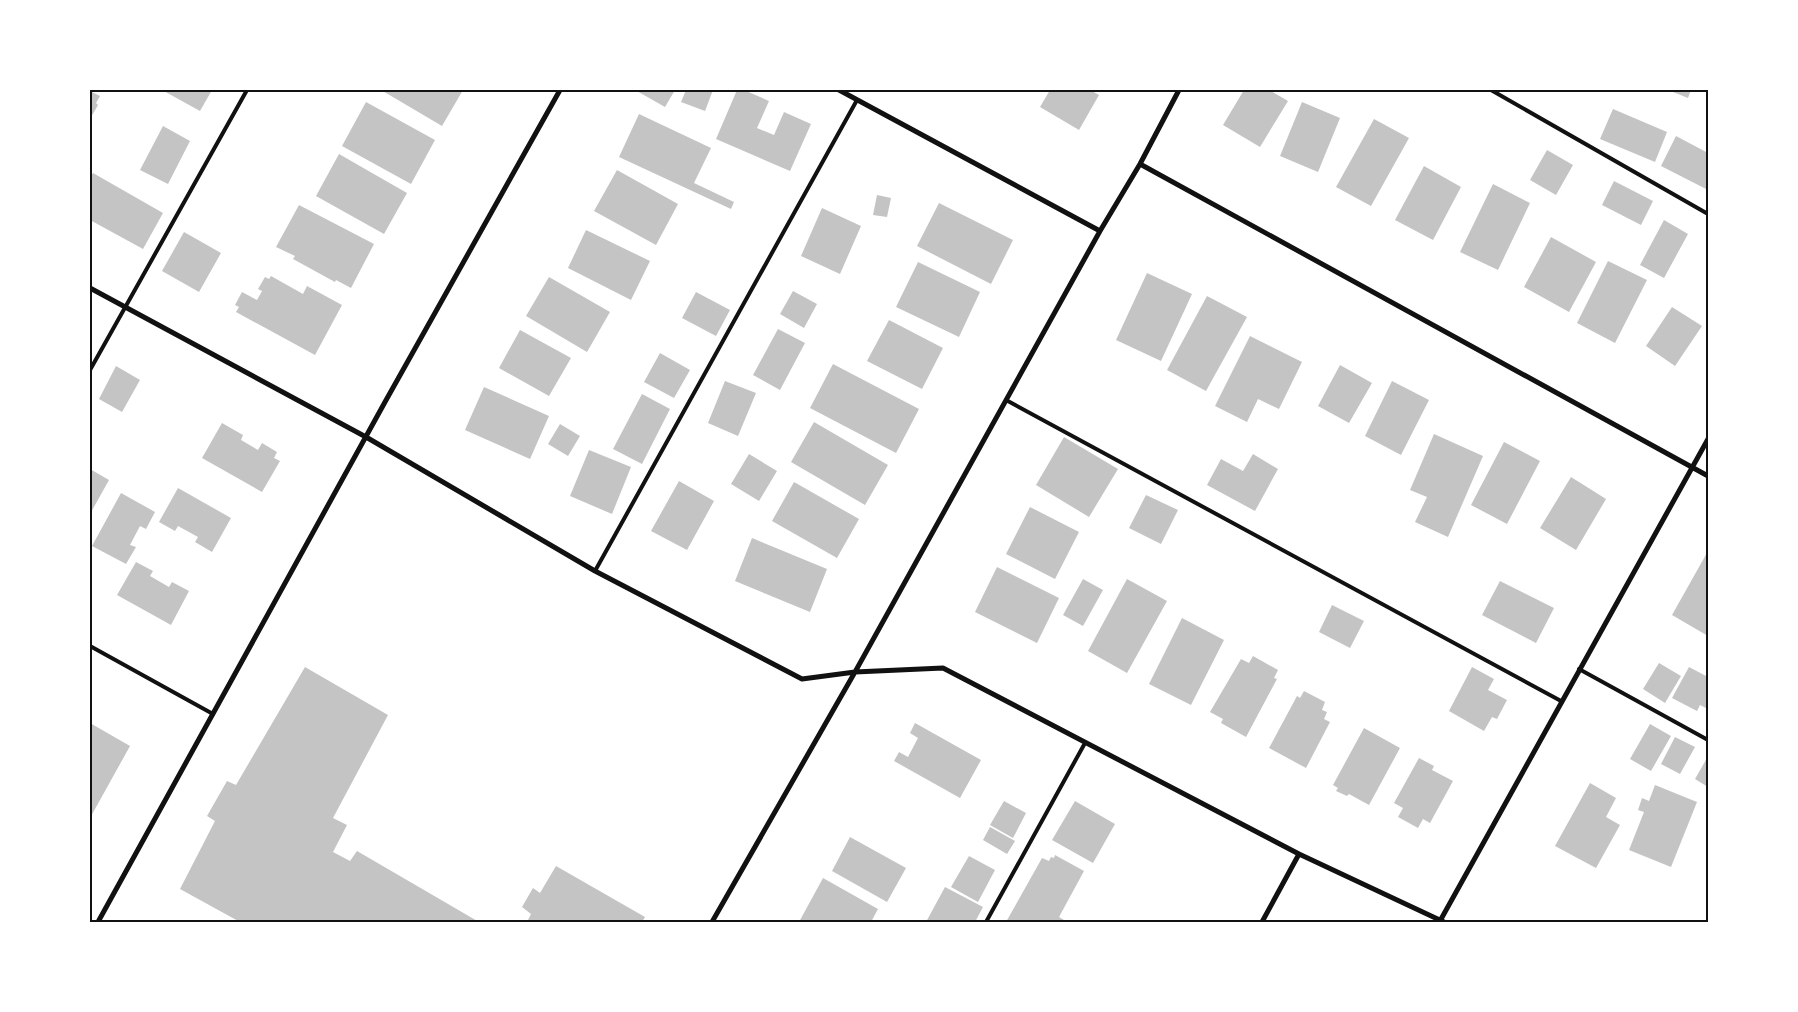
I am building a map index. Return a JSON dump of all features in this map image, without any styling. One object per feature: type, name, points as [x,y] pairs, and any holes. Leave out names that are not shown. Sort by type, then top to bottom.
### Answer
[{"type":"street","points":[[98,922],[560,90]]},
{"type":"street","points":[[839,90],[1100,231]]},
{"type":"street","points":[[712,922],[855,672],[1180,90]]},
{"type":"street","points":[[1140,164],[1708,476]]},
{"type":"street","points":[[90,288],[366,437],[595,571],[802,679],[855,672],[943,668],[1299,854],[1441,921],[1561,701],[1708,439]]},
{"type":"street","points":[[1262,922],[1299,854]]},
{"type":"lane","points":[[90,370],[247,90]]},
{"type":"lane","points":[[1491,90],[1708,214]]},
{"type":"lane","points":[[595,571],[857,100]]},
{"type":"lane","points":[[1006,400],[1561,701]]},
{"type":"lane","points":[[90,646],[213,714]]},
{"type":"lane","points":[[1579,669],[1708,740]]},
{"type":"lane","points":[[986,922],[1085,743]]},
{"type":"building","points":[[162,90],[212,90],[200,111]]},
{"type":"building","points":[[381,90],[463,90],[442,126]]},
{"type":"building","points":[[635,90],[675,90],[665,107]]},
{"type":"building","points":[[686,90],[713,90],[705,111],[681,102]]},
{"type":"building","points":[[737,90],[744,90],[769,101],[757,128],[774,135],[784,112],[811,124],[790,171],[716,139]]},
{"type":"building","points":[[1050,90],[1090,90],[1099,95],[1079,130],[1040,107]]},
{"type":"building","points":[[1244,90],[1269,90],[1288,101],[1260,147],[1223,125]]},
{"type":"building","points":[[1668,90],[1691,90],[1688,98]]},
{"type":"building","points":[[90,91],[100,96],[96,103],[98,105],[90,119]]},
{"type":"building","points":[[366,102],[435,140],[411,184],[342,146]]},
{"type":"building","points":[[1302,102],[1340,118],[1318,172],[1280,156]]},
{"type":"building","points":[[1613,109],[1667,132],[1655,162],[1600,139]]},
{"type":"building","points":[[639,114],[711,148],[694,183],[734,202],[731,209],[619,157]]},
{"type":"building","points":[[1374,119],[1409,138],[1371,206],[1336,187]]},
{"type":"building","points":[[163,126],[190,141],[168,184],[140,170]]},
{"type":"building","points":[[1676,136],[1708,153],[1708,190],[1661,166]]},
{"type":"building","points":[[1547,150],[1573,165],[1556,195],[1530,180]]},
{"type":"building","points":[[339,154],[407,193],[384,234],[316,196]]},
{"type":"building","points":[[1424,166],[1461,187],[1433,240],[1395,220]]},
{"type":"building","points":[[617,170],[678,204],[656,245],[594,211]]},
{"type":"building","points":[[93,173],[163,213],[143,249],[90,220],[90,178]]},
{"type":"building","points":[[1614,181],[1653,201],[1641,225],[1602,205]]},
{"type":"building","points":[[1493,184],[1530,203],[1498,270],[1460,252]]},
{"type":"building","points":[[877,195],[891,198],[887,217],[873,215]]},
{"type":"building","points":[[939,203],[1013,240],[991,284],[917,246]]},
{"type":"building","points":[[299,205],[374,244],[351,288],[336,280],[335,282],[293,259],[295,256],[276,247]]},
{"type":"building","points":[[822,208],[861,226],[840,274],[801,256]]},
{"type":"building","points":[[1664,220],[1688,234],[1664,278],[1640,265]]},
{"type":"building","points":[[586,230],[650,261],[631,300],[568,268]]},
{"type":"building","points":[[184,232],[221,253],[199,292],[162,271]]},
{"type":"building","points":[[1551,237],[1596,262],[1569,312],[1524,287]]},
{"type":"building","points":[[1608,261],[1647,280],[1615,343],[1577,323]]},
{"type":"building","points":[[918,262],[980,292],[959,337],[896,307]]},
{"type":"building","points":[[1147,273],[1192,294],[1161,361],[1116,340]]},
{"type":"building","points":[[271,276],[303,294],[307,286],[342,305],[315,355],[236,312],[239,307],[235,305],[242,292],[257,300],[262,291],[258,289],[265,277],[269,279]]},
{"type":"building","points":[[549,277],[610,312],[587,352],[526,316]]},
{"type":"building","points":[[793,291],[817,304],[804,328],[780,314]]},
{"type":"building","points":[[696,292],[730,310],[716,336],[682,318]]},
{"type":"building","points":[[1207,296],[1247,317],[1206,391],[1167,370]]},
{"type":"building","points":[[1672,307],[1702,326],[1675,366],[1646,346]]},
{"type":"building","points":[[889,320],[943,348],[922,389],[867,361]]},
{"type":"building","points":[[778,329],[805,343],[780,390],[753,375]]},
{"type":"building","points":[[520,330],[571,358],[549,396],[499,368]]},
{"type":"building","points":[[1250,336],[1302,362],[1279,409],[1258,399],[1247,422],[1215,406]]},
{"type":"building","points":[[660,353],[690,370],[674,398],[644,382]]},
{"type":"building","points":[[833,364],[919,409],[896,453],[810,408]]},
{"type":"building","points":[[1340,365],[1372,383],[1349,423],[1318,406]]},
{"type":"building","points":[[116,366],[140,380],[122,412],[99,399]]},
{"type":"building","points":[[725,381],[756,393],[738,436],[708,423]]},
{"type":"building","points":[[1392,381],[1429,400],[1401,455],[1365,436]]},
{"type":"building","points":[[484,387],[549,416],[530,459],[465,430]]},
{"type":"building","points":[[642,394],[670,409],[642,464],[613,449]]},
{"type":"building","points":[[814,422],[888,465],[865,505],[791,462]]},
{"type":"building","points":[[222,423],[243,435],[241,440],[258,450],[262,443],[277,452],[274,458],[280,461],[262,492],[202,458]]},
{"type":"building","points":[[560,424],[580,436],[568,456],[548,444]]},
{"type":"building","points":[[1434,434],[1483,456],[1448,537],[1415,522],[1427,497],[1410,490]]},
{"type":"building","points":[[1064,437],[1118,469],[1089,517],[1036,485]]},
{"type":"building","points":[[1504,442],[1540,461],[1507,524],[1471,505]]},
{"type":"building","points":[[589,450],[631,467],[612,514],[570,496]]},
{"type":"building","points":[[749,454],[777,471],[759,501],[731,484]]},
{"type":"building","points":[[1253,454],[1278,469],[1255,511],[1207,485],[1221,459],[1243,471]]},
{"type":"building","points":[[90,469],[109,480],[90,514]]},
{"type":"building","points":[[1571,477],[1606,499],[1576,550],[1540,528]]},
{"type":"building","points":[[679,481],[714,501],[687,550],[651,531]]},
{"type":"building","points":[[794,482],[859,519],[837,558],[772,521]]},
{"type":"building","points":[[178,488],[231,518],[212,552],[195,542],[198,537],[178,526],[175,531],[159,522]]},
{"type":"building","points":[[121,493],[155,512],[146,529],[140,526],[130,545],[136,547],[126,564],[92,546]]},
{"type":"building","points":[[1146,495],[1178,510],[1161,544],[1129,528]]},
{"type":"building","points":[[1030,507],[1079,532],[1055,579],[1006,554]]},
{"type":"building","points":[[752,538],[827,569],[810,612],[735,581]]},
{"type":"building","points":[[1708,551],[1708,636],[1672,615]]},
{"type":"building","points":[[136,562],[153,571],[150,576],[169,587],[172,582],[189,591],[171,625],[117,595]]},
{"type":"building","points":[[997,567],[1059,598],[1037,643],[975,612]]},
{"type":"building","points":[[1083,579],[1103,590],[1083,626],[1063,615]]},
{"type":"building","points":[[1127,579],[1167,601],[1127,673],[1088,651]]},
{"type":"building","points":[[1500,581],[1554,608],[1536,643],[1482,615]]},
{"type":"building","points":[[1332,605],[1364,621],[1350,648],[1319,632]]},
{"type":"building","points":[[1182,618],[1224,640],[1191,705],[1149,684]]},
{"type":"building","points":[[1253,656],[1278,670],[1274,678],[1277,679],[1246,737],[1221,723],[1223,719],[1210,712],[1241,659],[1249,663]]},
{"type":"building","points":[[1659,663],[1681,676],[1665,703],[1643,689]]},
{"type":"building","points":[[305,667],[388,715],[333,818],[347,825],[333,852],[350,861],[357,851],[479,922],[240,922],[180,889],[215,821],[207,816],[227,781],[236,785]]},
{"type":"building","points":[[1472,667],[1494,679],[1488,690],[1507,700],[1497,719],[1492,717],[1484,731],[1449,711]]},
{"type":"building","points":[[1689,667],[1708,677],[1708,709],[1700,705],[1697,711],[1672,698]]},
{"type":"building","points":[[1304,691],[1325,702],[1322,710],[1327,712],[1324,719],[1330,722],[1306,768],[1269,748],[1297,696],[1300,698]]},
{"type":"building","points":[[90,723],[130,746],[90,818]]},
{"type":"building","points":[[915,723],[981,760],[960,798],[894,761],[899,752],[908,757],[918,738],[910,733]]},
{"type":"building","points":[[1650,724],[1671,736],[1651,771],[1630,759]]},
{"type":"building","points":[[1364,728],[1400,748],[1369,805],[1349,794],[1347,796],[1336,791],[1338,788],[1333,785]]},
{"type":"building","points":[[1675,737],[1695,747],[1680,774],[1661,764]]},
{"type":"building","points":[[1419,758],[1434,766],[1432,770],[1453,781],[1430,823],[1423,819],[1418,828],[1398,817],[1403,808],[1394,803]]},
{"type":"building","points":[[1708,758],[1708,787],[1695,779]]},
{"type":"building","points":[[1590,783],[1616,798],[1606,817],[1620,825],[1596,868],[1555,846]]},
{"type":"building","points":[[1655,785],[1697,802],[1671,867],[1629,850],[1644,812],[1638,810],[1642,798],[1649,801]]},
{"type":"building","points":[[1004,801],[1026,813],[1013,838],[990,825]]},
{"type":"building","points":[[1075,801],[1115,824],[1093,863],[1052,840]]},
{"type":"building","points":[[990,827],[1015,841],[1007,854],[983,840]]},
{"type":"building","points":[[850,837],[906,868],[887,902],[832,871]]},
{"type":"building","points":[[1055,855],[1084,871],[1059,917],[1064,920],[1063,922],[1006,922],[1042,858],[1049,861]]},
{"type":"building","points":[[969,856],[995,870],[978,902],[951,887]]},
{"type":"building","points":[[556,866],[645,917],[642,922],[527,922],[531,914],[522,907],[533,888],[540,893]]},
{"type":"building","points":[[823,878],[878,909],[871,922],[799,922]]},
{"type":"building","points":[[945,887],[983,907],[975,922],[926,922]]}]
